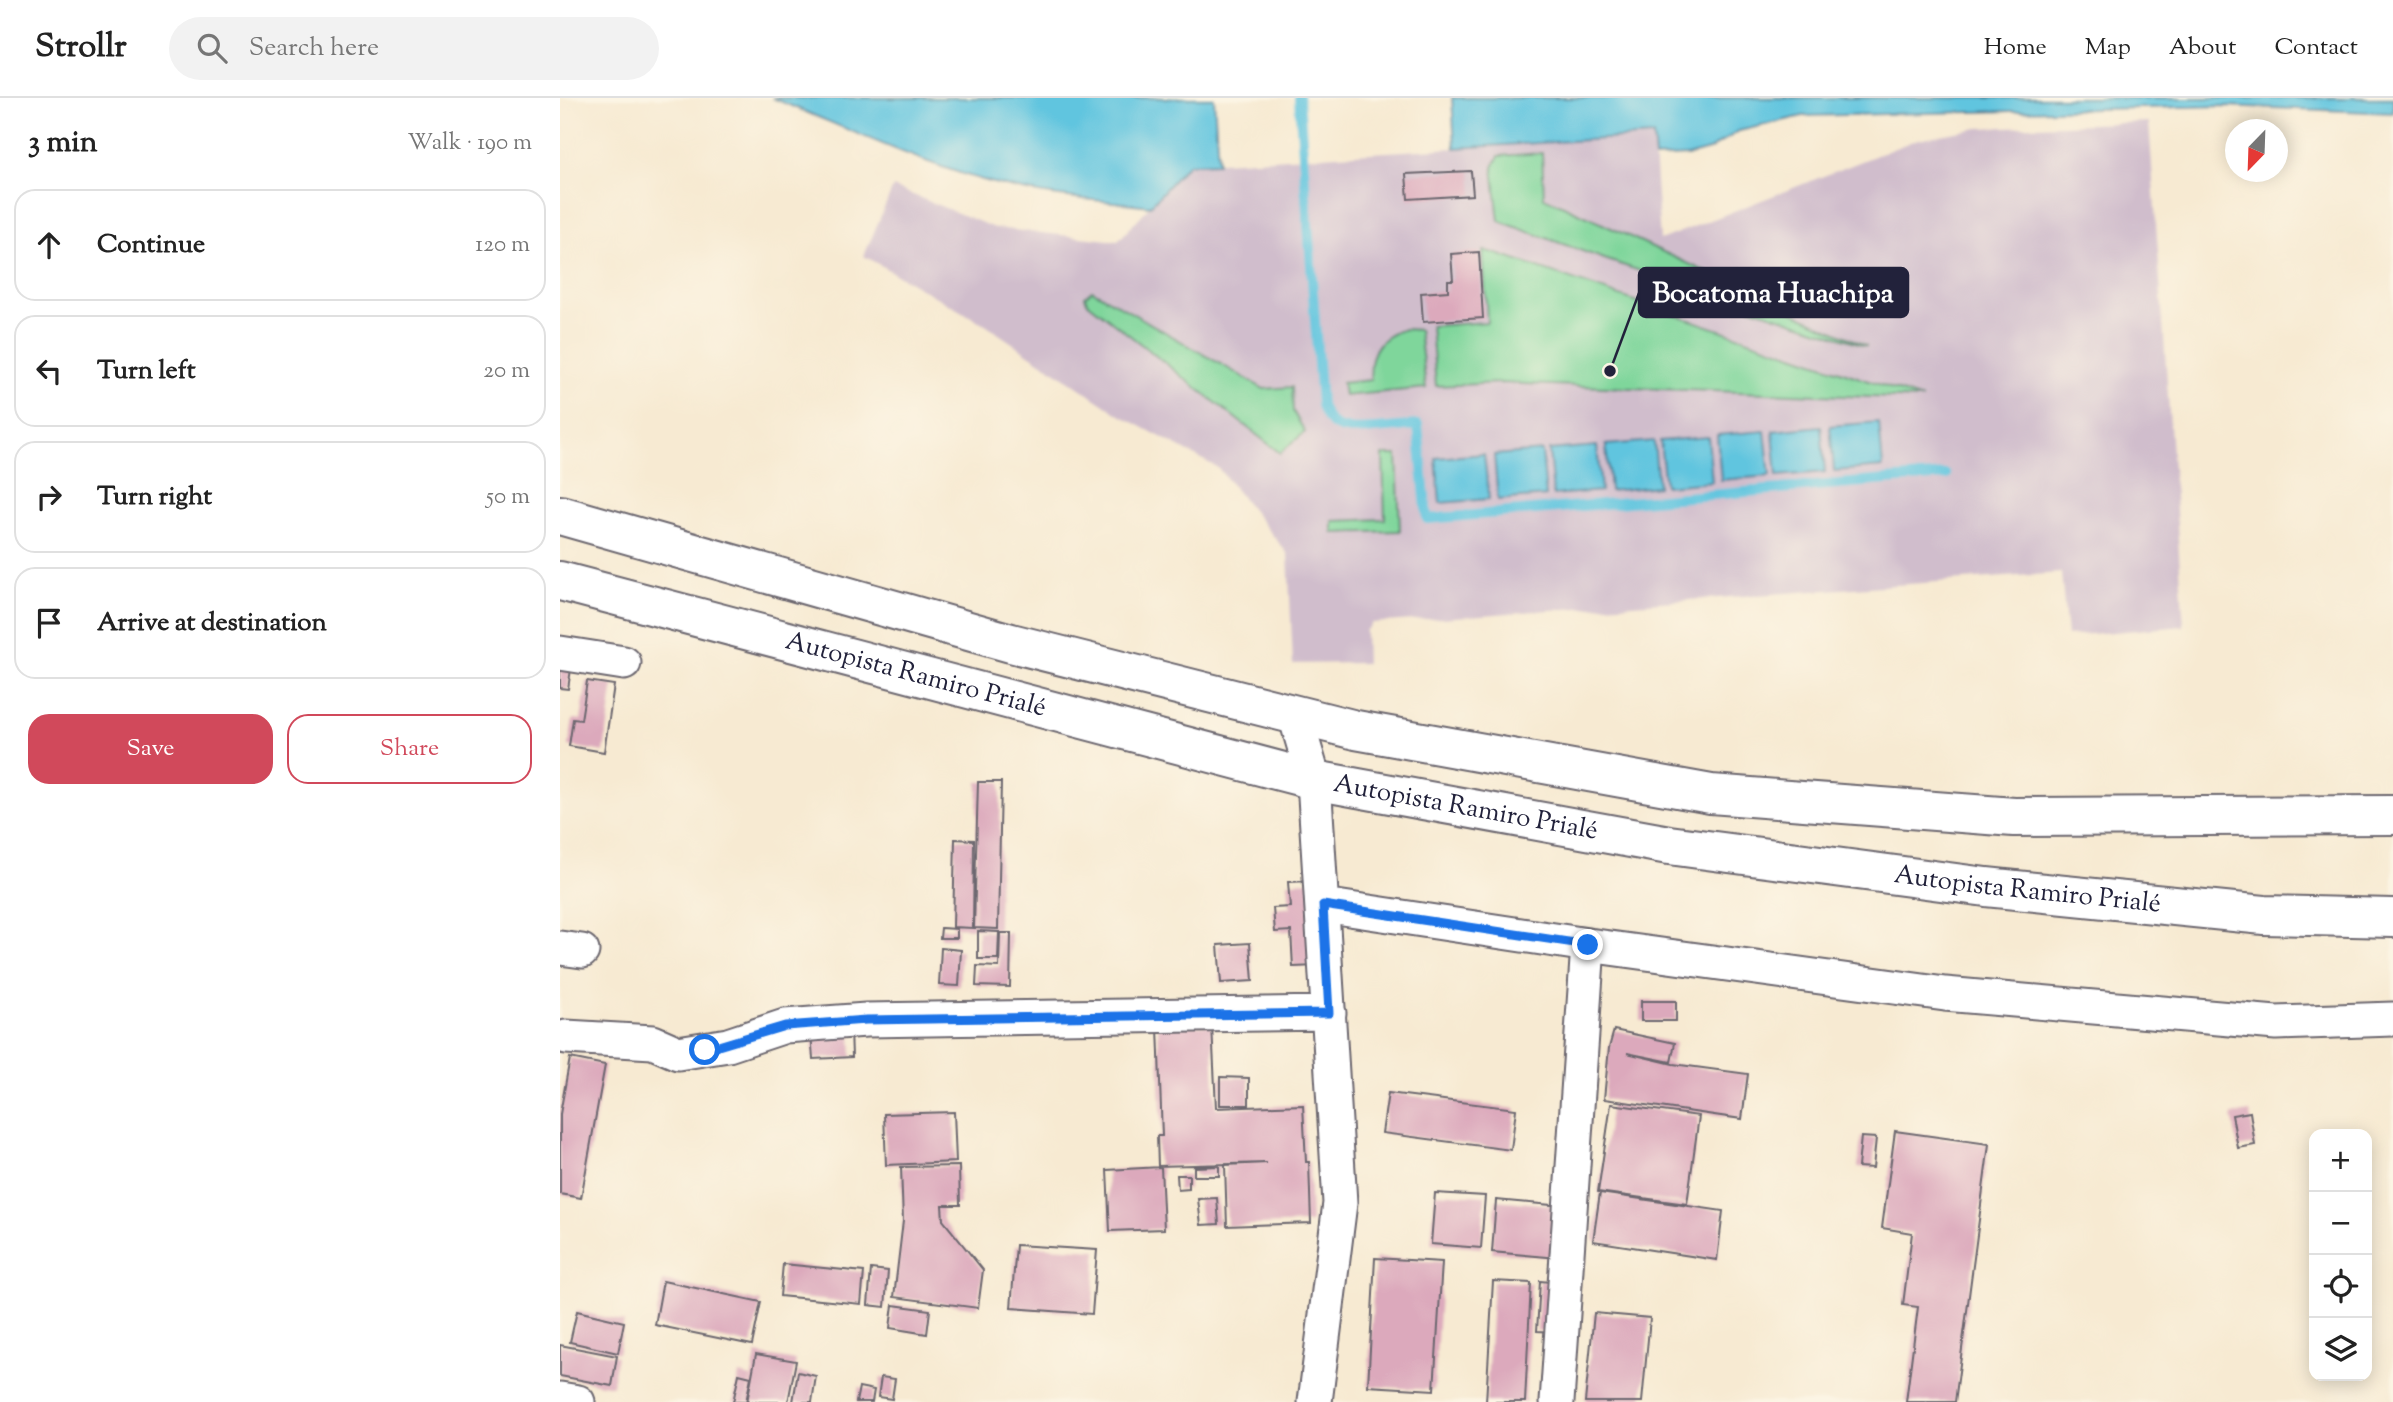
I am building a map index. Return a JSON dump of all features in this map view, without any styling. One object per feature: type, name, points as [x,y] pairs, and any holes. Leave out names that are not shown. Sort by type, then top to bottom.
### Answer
[{"type":"highway","points":[[560,514],[1011,643],[1356,730],[1711,794],[2014,817],[2393,815]]},
{"type":"highway","name":"Autopista Ramiro Prialé","points":[[560,581],[1314,780],[1669,845],[1973,886],[2264,915],[2393,918]]},
{"type":"street","points":[[560,653],[624,663]]},
{"type":"street","points":[[1295,715],[1314,780],[1340,1203],[1315,1402]]},
{"type":"street","points":[[1323,905],[1945,994],[2276,1023],[2393,1019]]},
{"type":"street","points":[[1557,1402],[1588,945]]},
{"type":"street","points":[[566,1037],[653,1042],[678,1053],[717,1047],[785,1026],[866,1020],[1329,1013]]},
{"type":"street","points":[[560,1399],[578,1402]]},
{"type":"shaded area","points":[[2149,122],[2184,626],[2067,636],[2061,573],[1372,623],[1365,631],[1366,663],[1293,664],[1288,554],[1218,468],[1120,415],[987,326],[864,256],[893,187],[995,228],[1118,241],[1188,164],[1653,136],[1660,240],[1918,139],[1978,128]]},
{"type":"green space","points":[[1542,153],[1544,197],[1867,346],[1607,260],[1499,221],[1493,167],[1499,156]]},
{"type":"green space","points":[[1483,251],[1922,399],[1500,383],[1436,386],[1431,326],[1487,322]]},
{"type":"green space","points":[[1092,290],[1264,389],[1292,387],[1293,411],[1305,432],[1280,453],[1087,302],[1085,296]]},
{"type":"green space","points":[[1405,329],[1419,330],[1426,388],[1344,396],[1342,383],[1371,380],[1371,362],[1377,347],[1388,336]]},
{"type":"green space","points":[[1383,455],[1397,455],[1400,531],[1333,533],[1333,521],[1385,519]]},
{"type":"water","points":[[772,98],[1214,98],[1218,163],[1188,164],[1150,206],[1058,196],[995,183],[930,163]]},
{"type":"water","points":[[1452,98],[2393,98],[2393,113],[2225,106],[1803,116],[1739,131],[1709,150],[1687,156],[1655,158],[1653,136],[1455,148]]},
{"type":"water","points":[[1879,422],[1883,467],[1834,471],[1830,426]]},
{"type":"water","points":[[1821,426],[1825,472],[1777,476],[1773,431]]},
{"type":"water","points":[[1765,431],[1770,476],[1721,480],[1717,435]]},
{"type":"water","points":[[1708,437],[1712,482],[1665,486],[1660,441]]},
{"type":"water","points":[[1654,441],[1658,486],[1610,491],[1606,445]]},
{"type":"water","points":[[1597,446],[1601,491],[1553,495],[1549,450]]},
{"type":"water","points":[[1542,451],[1546,496],[1498,500],[1494,455]]},
{"type":"water","points":[[1484,454],[1489,499],[1440,503],[1436,458]]},
{"type":"building","points":[[1471,171],[1473,195],[1408,199],[1406,174]]},
{"type":"building","points":[[1479,252],[1483,318],[1423,322],[1421,293],[1448,291],[1448,280],[1453,280],[1451,254]]},
{"type":"building","points":[[560,668],[571,669],[568,689],[560,688]]},
{"type":"building","points":[[587,681],[614,685],[604,752],[569,746],[573,719],[581,720]]},
{"type":"building","points":[[978,782],[1001,782],[998,929],[974,928]]},
{"type":"building","points":[[955,839],[974,840],[973,928],[953,927]]},
{"type":"building","points":[[1311,881],[1317,966],[1293,967],[1291,931],[1275,932],[1273,908],[1290,907],[1288,882]]},
{"type":"building","points":[[941,928],[957,929],[957,938],[940,938]]},
{"type":"building","points":[[978,931],[999,932],[998,959],[978,959]]},
{"type":"building","points":[[1000,933],[1011,933],[1010,987],[976,986],[977,966],[999,967]]},
{"type":"building","points":[[1250,943],[1253,981],[1221,983],[1218,945]]},
{"type":"building","points":[[941,948],[961,950],[959,986],[939,985]]},
{"type":"building","points":[[1641,1001],[1676,1001],[1676,1021],[1641,1021]]},
{"type":"building","points":[[1212,1025],[1216,1108],[1303,1105],[1306,1162],[1309,1162],[1311,1223],[1227,1226],[1225,1165],[1267,1163],[1158,1166],[1157,1136],[1162,1136],[1158,1027]]},
{"type":"building","points":[[851,1029],[852,1057],[813,1059],[811,1032]]},
{"type":"building","points":[[1614,1030],[1675,1043],[1671,1062],[1627,1053],[1673,1064],[1748,1074],[1742,1119],[1604,1099],[1609,1048]]},
{"type":"building","points":[[570,1058],[605,1065],[581,1198],[560,1194],[560,1114]]},
{"type":"building","points":[[1220,1077],[1249,1078],[1249,1105],[1220,1105]]},
{"type":"building","points":[[1388,1093],[1516,1109],[1511,1150],[1382,1133]]},
{"type":"building","points":[[1611,1104],[1699,1116],[1687,1204],[1598,1192]]},
{"type":"building","points":[[954,1112],[956,1162],[886,1165],[884,1114]]},
{"type":"building","points":[[2250,1112],[2255,1145],[2238,1148],[2232,1115]]},
{"type":"building","points":[[1895,1131],[1989,1144],[1955,1402],[1906,1402],[1918,1307],[1903,1305],[1912,1233],[1882,1228]]},
{"type":"building","points":[[1861,1137],[1876,1138],[1873,1168],[1858,1167]]},
{"type":"building","points":[[959,1166],[960,1205],[942,1205],[943,1220],[983,1270],[978,1308],[894,1297],[903,1221],[901,1167]]},
{"type":"building","points":[[1219,1166],[1219,1176],[1194,1176],[1194,1167]]},
{"type":"building","points":[[1161,1167],[1164,1229],[1110,1231],[1107,1170]]},
{"type":"building","points":[[1177,1175],[1189,1175],[1189,1189],[1178,1190]]},
{"type":"building","points":[[1435,1193],[1485,1196],[1481,1248],[1431,1244]]},
{"type":"building","points":[[1600,1193],[1723,1211],[1717,1260],[1593,1241]]},
{"type":"building","points":[[1217,1198],[1219,1224],[1201,1225],[1198,1199]]},
{"type":"building","points":[[1496,1200],[1562,1206],[1558,1258],[1492,1252]]},
{"type":"building","points":[[1016,1245],[1097,1250],[1092,1314],[1011,1308]]},
{"type":"building","points":[[1375,1258],[1442,1262],[1434,1390],[1368,1386]]},
{"type":"building","points":[[783,1264],[864,1272],[861,1304],[780,1296]]},
{"type":"building","points":[[871,1269],[888,1271],[885,1307],[868,1305]]},
{"type":"building","points":[[663,1281],[761,1302],[752,1345],[655,1325]]},
{"type":"building","points":[[1493,1281],[1531,1283],[1525,1402],[1486,1402]]},
{"type":"building","points":[[1540,1281],[1560,1283],[1557,1332],[1537,1331]]},
{"type":"building","points":[[893,1305],[930,1310],[927,1334],[890,1328]]},
{"type":"building","points":[[577,1311],[624,1322],[618,1353],[570,1342]]},
{"type":"building","points":[[1594,1313],[1650,1318],[1642,1402],[1585,1402]]},
{"type":"building","points":[[560,1345],[617,1356],[612,1386],[560,1376]]},
{"type":"building","points":[[756,1354],[796,1361],[788,1402],[747,1402]]},
{"type":"building","points":[[798,1372],[816,1376],[812,1402],[793,1402]]},
{"type":"building","points":[[739,1374],[751,1377],[746,1402],[733,1402]]},
{"type":"building","points":[[881,1377],[895,1379],[892,1399],[878,1397]]},
{"type":"building","points":[[859,1387],[874,1390],[872,1402],[856,1402]]},
{"type":"waterway","points":[[1299,98],[1321,405],[1329,421],[1344,429],[1365,430],[1418,425],[1427,519],[1946,475]]},
{"type":"place","name":"Bocatoma Huachipa","points":[[1610,371]]},
{"type":"route","points":[[705,1050],[785,1026],[866,1020],[1329,1013],[1323,905],[1588,945]]}]
